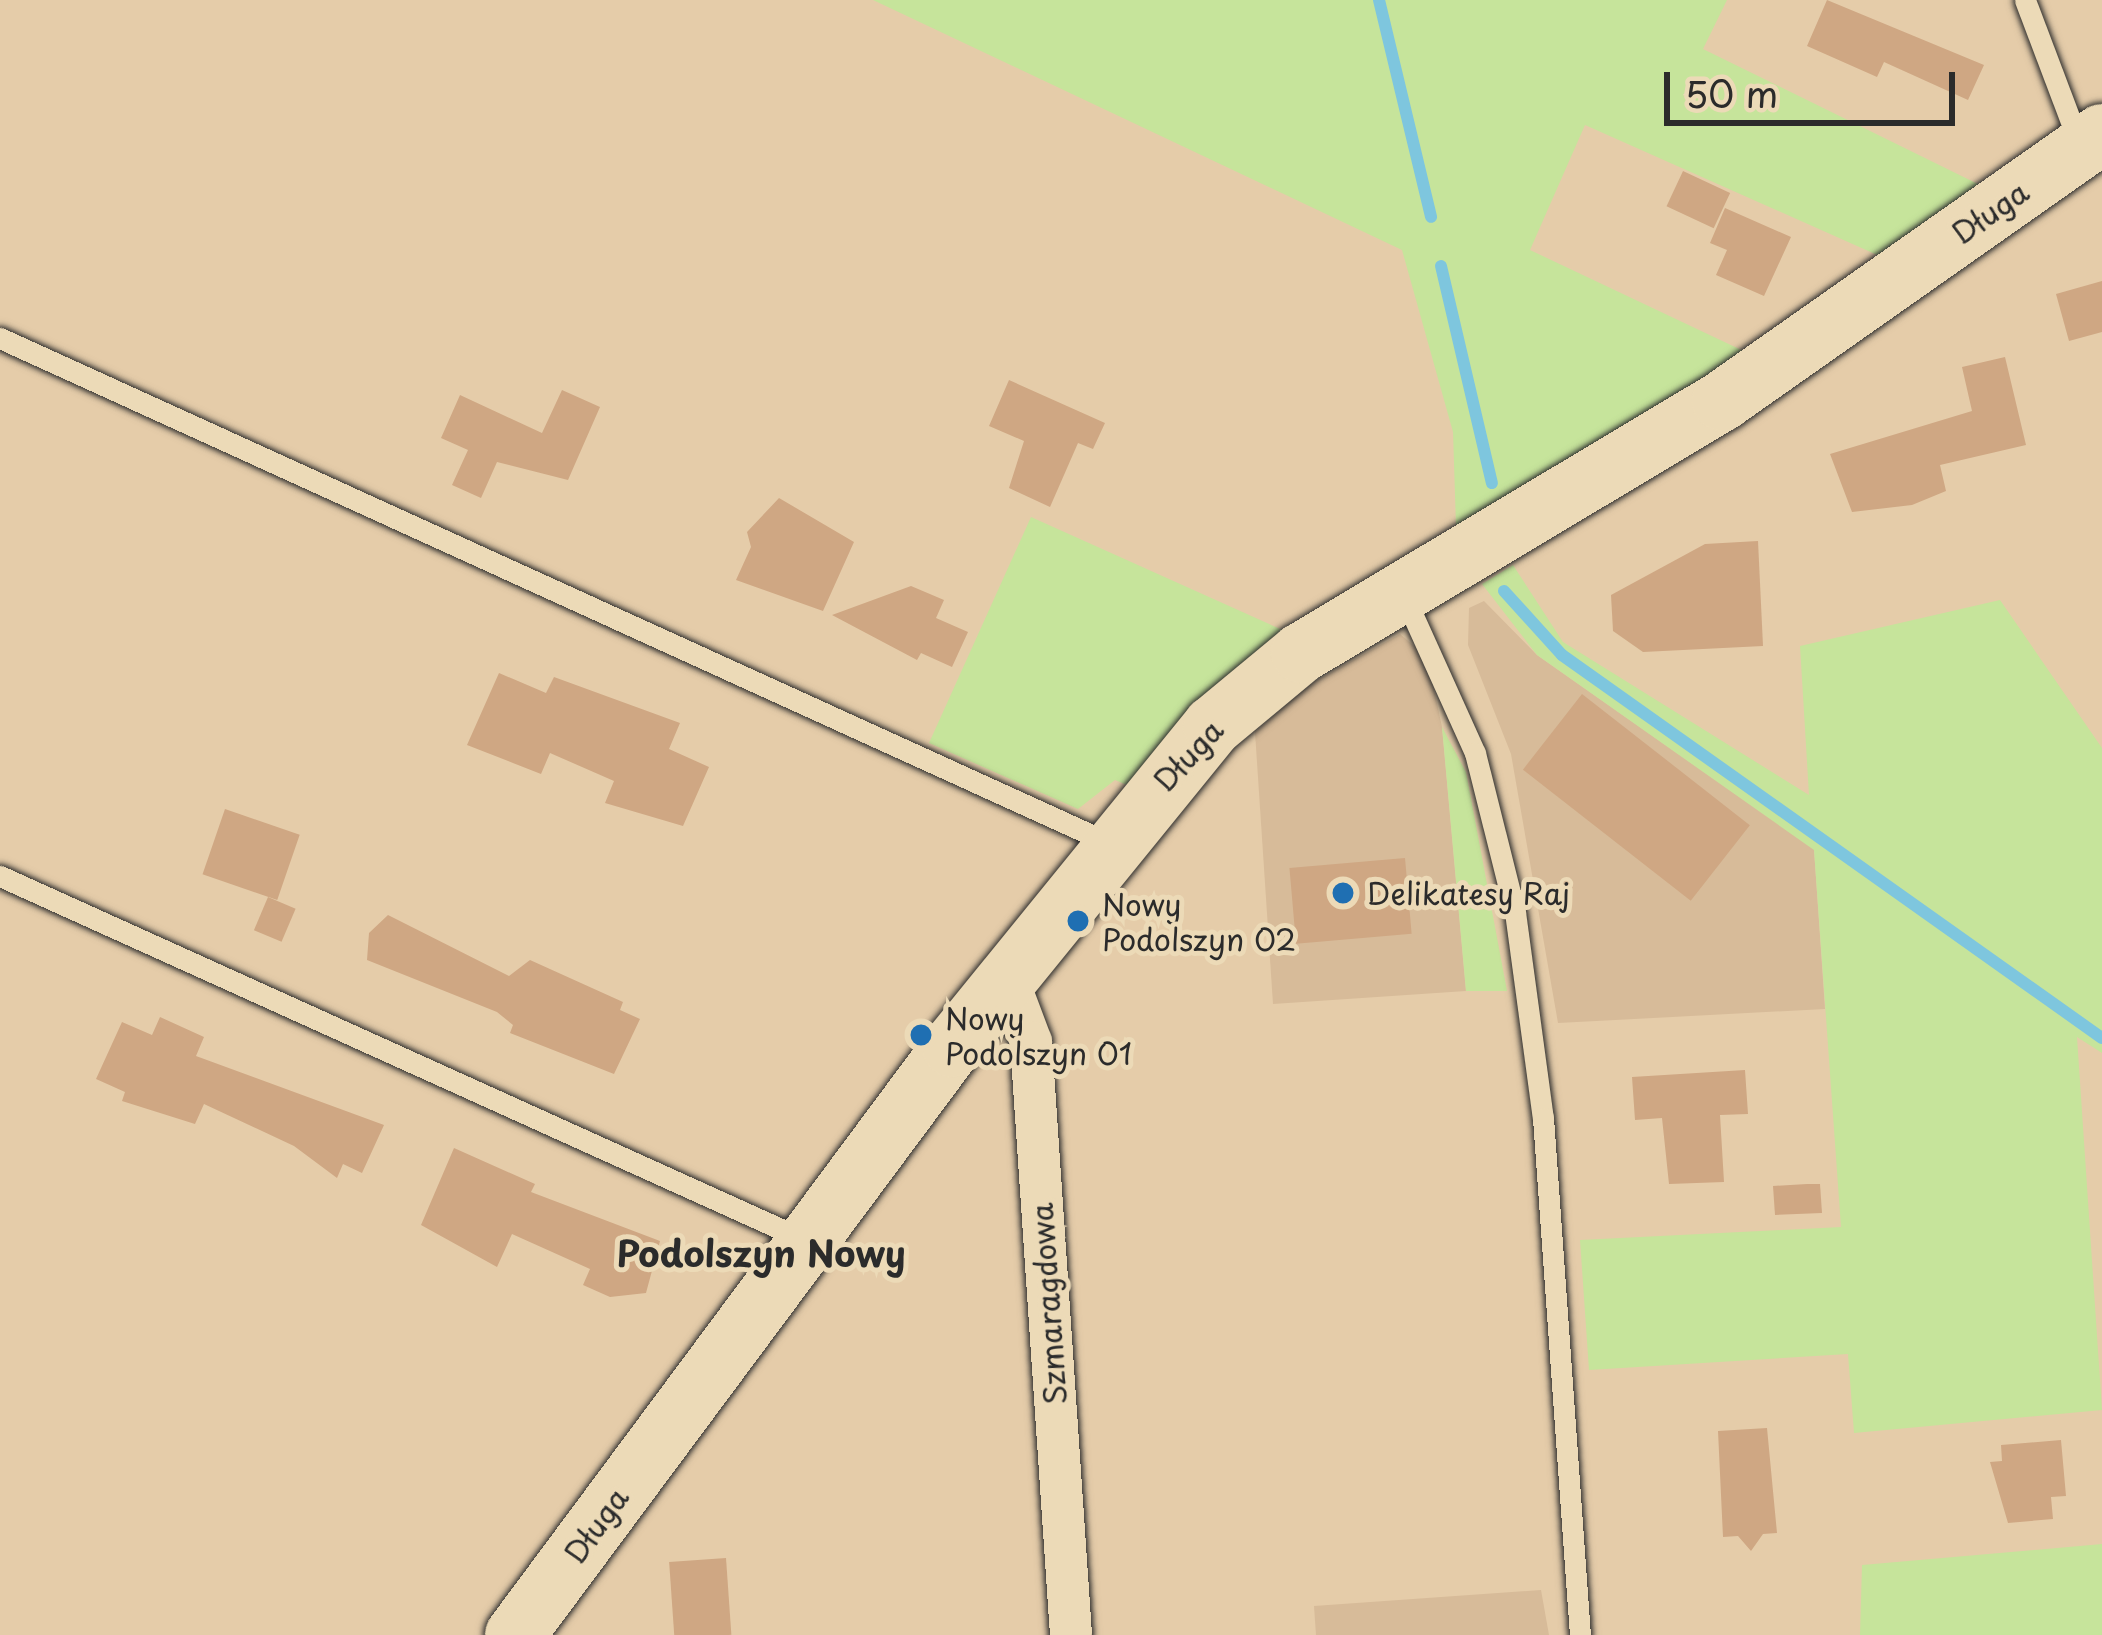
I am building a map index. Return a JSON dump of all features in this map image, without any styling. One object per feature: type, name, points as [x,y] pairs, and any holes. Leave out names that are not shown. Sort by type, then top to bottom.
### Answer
[{"type":"street","name":"Długa","points":[[515,1635],[806,1240],[1110,844],[1239,703],[1400,592],[1722,401],[2092,142]]},
{"type":"street","name":"Szmaragdowa","points":[[1007,978],[1030,1042],[1071,1635]]},
{"type":"lane","points":[[2025,0],[2092,142]]},
{"type":"lane","points":[[0,338],[1110,844]]},
{"type":"lane","points":[[1400,592],[1461,713],[1515,912],[1543,1118],[1580,1635]]},
{"type":"lane","points":[[0,876],[806,1240]]},
{"type":"shaded area","points":[[1484,601],[1537,655],[1814,849],[1825,1009],[1558,1023],[1511,754],[1468,645],[1469,608]]},
{"type":"shaded area","points":[[1400,634],[1427,657],[1442,727],[1466,991],[1273,1004],[1255,732],[1307,686]]},
{"type":"shaded area","points":[[1541,1590],[1549,1635],[1316,1635],[1314,1606]]},
{"type":"green space","points":[[873,0],[1727,0],[1703,49],[1986,188],[1884,258],[1585,125],[1530,250],[1752,355],[1456,526],[1453,432],[1402,250]]},
{"type":"green space","points":[[1031,517],[1289,633],[1127,785],[1115,780],[1078,809],[929,743]]},
{"type":"green space","points":[[1513,565],[1563,642],[1809,795],[1800,646],[2000,600],[2102,748],[2102,1053],[2077,1037],[2102,1410],[1854,1433],[1848,1354],[1589,1370],[1580,1240],[1841,1227],[1814,850],[1537,655],[1482,584]]},
{"type":"green space","points":[[1442,727],[1466,772],[1507,991],[1466,991]]},
{"type":"green space","points":[[2102,1544],[2102,1635],[1860,1635],[1862,1565]]},
{"type":"building","points":[[1827,0],[1984,65],[1968,100],[1884,62],[1877,77],[1807,46]]},
{"type":"building","points":[[1683,171],[1730,193],[1714,228],[1667,206]]},
{"type":"building","points":[[1725,208],[1791,237],[1764,296],[1716,275],[1727,250],[1710,243]]},
{"type":"building","points":[[2102,281],[2102,332],[2069,341],[2056,294]]},
{"type":"building","points":[[2005,357],[2026,445],[1940,465],[1946,491],[1912,505],[1852,512],[1830,454],[1972,411],[1962,367]]},
{"type":"building","points":[[1009,380],[1105,423],[1093,449],[1078,443],[1050,507],[1009,488],[1024,441],[989,426]]},
{"type":"building","points":[[562,390],[600,407],[568,480],[497,462],[481,498],[452,485],[468,450],[441,438],[460,395],[542,433]]},
{"type":"building","points":[[779,498],[854,542],[823,611],[736,580],[751,547],[747,532]]},
{"type":"building","points":[[1758,541],[1763,646],[1643,652],[1613,631],[1611,595],[1705,544]]},
{"type":"building","points":[[911,586],[944,600],[936,618],[968,632],[952,667],[921,653],[917,660],[832,615]]},
{"type":"building","points":[[499,673],[546,693],[554,677],[680,723],[669,749],[709,767],[683,826],[605,803],[614,781],[550,753],[541,774],[467,745]]},
{"type":"building","points":[[1582,694],[1750,825],[1691,901],[1523,770]]},
{"type":"building","points":[[225,809],[300,835],[277,900],[203,874]]},
{"type":"building","points":[[1405,858],[1412,934],[1296,944],[1289,868]]},
{"type":"building","points":[[268,897],[296,909],[282,942],[254,930]]},
{"type":"building","points":[[388,915],[509,976],[530,960],[623,1002],[620,1010],[640,1019],[614,1074],[510,1033],[513,1025],[497,1012],[367,960],[369,933]]},
{"type":"building","points":[[160,1017],[204,1037],[196,1056],[384,1125],[362,1173],[343,1164],[337,1178],[294,1146],[204,1104],[195,1124],[122,1101],[125,1092],[96,1079],[122,1022],[152,1035]]},
{"type":"building","points":[[1745,1070],[1748,1114],[1720,1115],[1724,1182],[1669,1184],[1662,1118],[1635,1120],[1632,1077]]},
{"type":"building","points":[[454,1148],[535,1184],[531,1192],[660,1241],[646,1293],[610,1297],[583,1285],[590,1269],[512,1234],[497,1267],[421,1225]]},
{"type":"building","points":[[1820,1184],[1822,1213],[1775,1215],[1773,1186]]},
{"type":"building","points":[[1767,1428],[1777,1533],[1763,1534],[1751,1551],[1738,1536],[1723,1537],[1718,1431]]},
{"type":"building","points":[[2061,1440],[2066,1496],[2051,1497],[2053,1519],[2008,1523],[1990,1462],[2002,1461],[2001,1445]]},
{"type":"building","points":[[726,1558],[731,1635],[674,1635],[669,1562]]},
{"type":"waterway","points":[[1379,0],[1431,217]]},
{"type":"waterway","points":[[1441,266],[1492,483]]},
{"type":"waterway","points":[[1504,591],[1562,655],[2102,1038]]},
{"type":"place","name":"Delikatesy Raj","points":[[1343,893]]},
{"type":"place","name":"Nowy Podolszyn 02","points":[[1078,921]]},
{"type":"place","name":"Nowy Podolszyn 01","points":[[921,1035]]},
{"type":"district","name":"Podolszyn Nowy","points":[[761,1253]]}]
